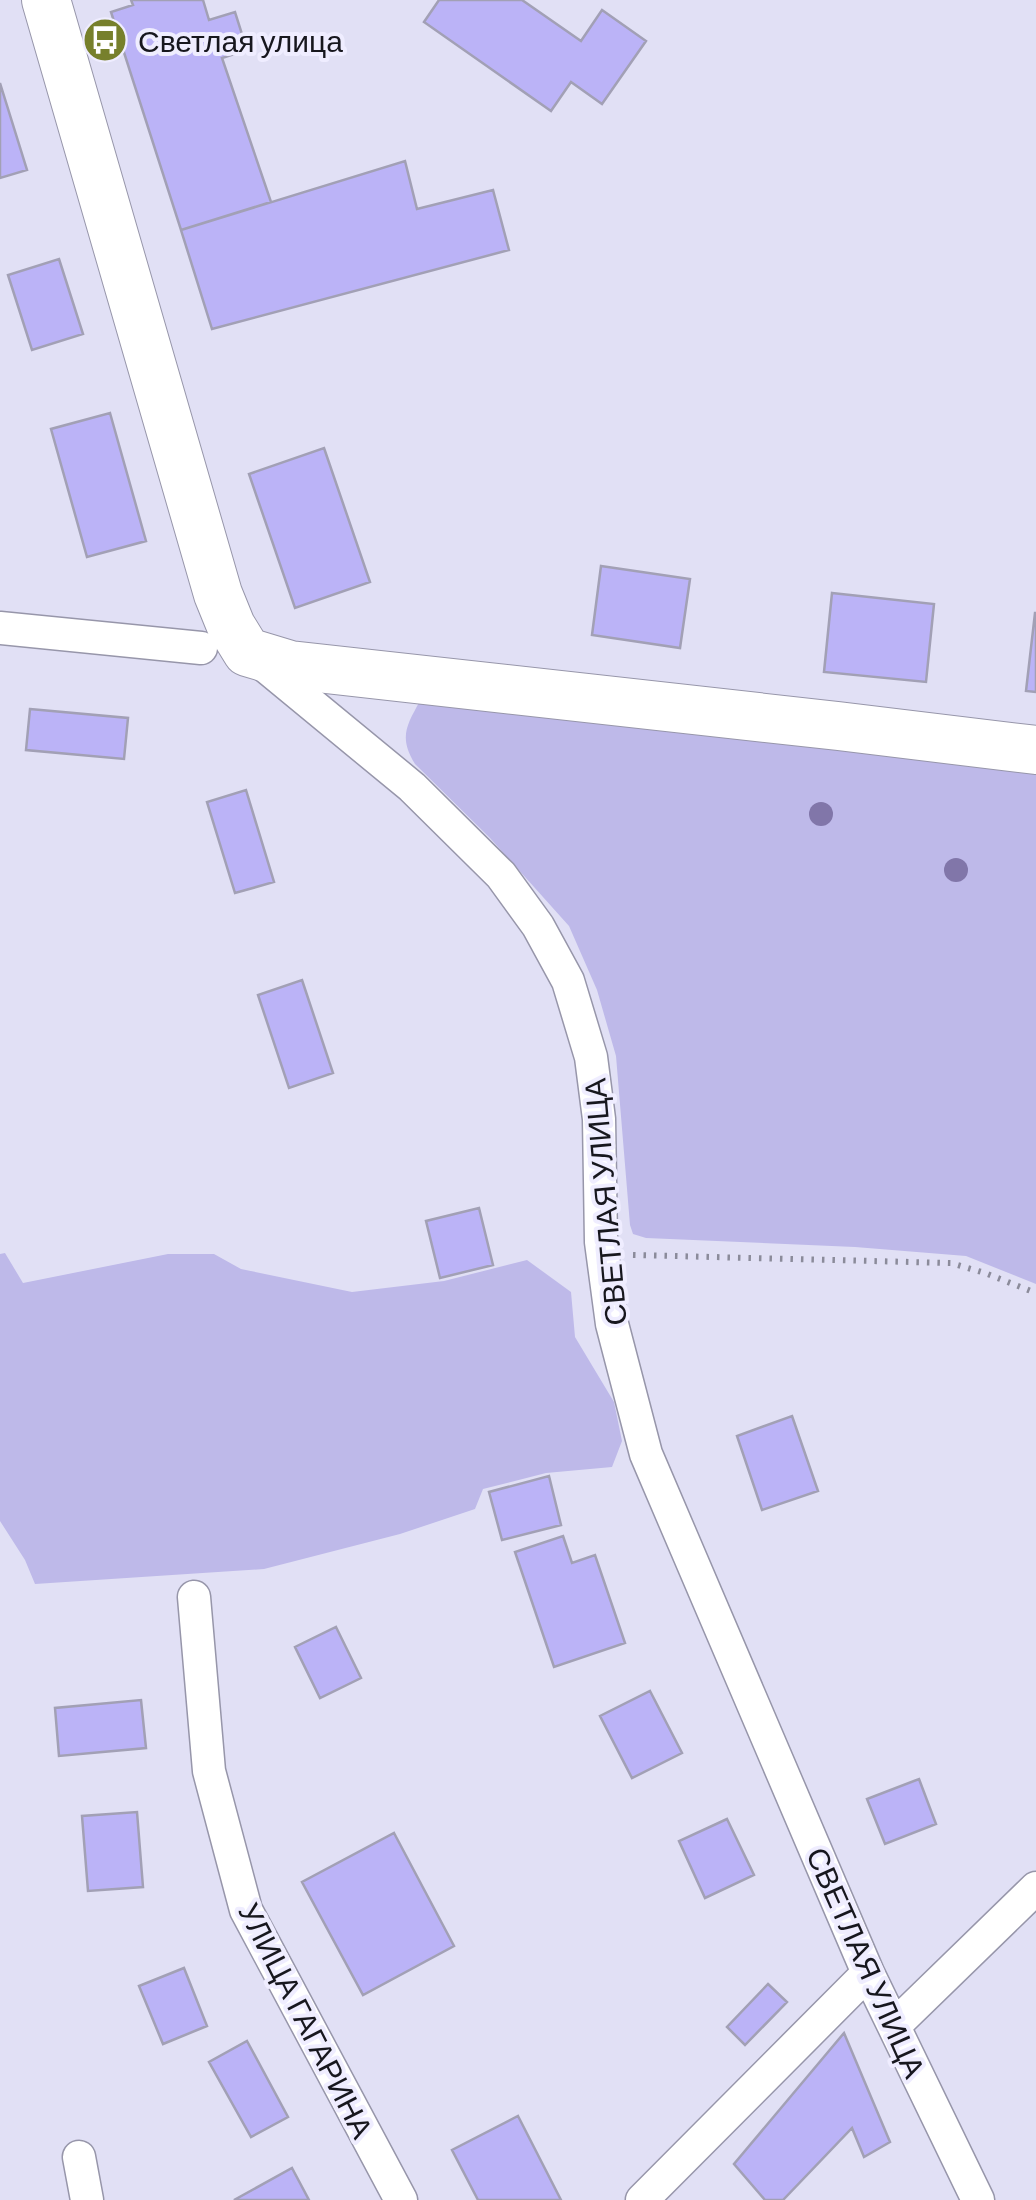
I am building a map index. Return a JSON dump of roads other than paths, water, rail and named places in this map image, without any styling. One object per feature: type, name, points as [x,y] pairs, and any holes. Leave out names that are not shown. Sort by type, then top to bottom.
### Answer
[{"type":"street","name":"СВЕТЛАЯ УЛИЦА","points":[[46,0],[218,594],[232,626],[248,652],[412,787],[500,875],[538,926],[568,980],[591,1057],[599,1119],[603,1255],[612,1324],[646,1454],[868,1972],[978,2200]]},
{"type":"street","points":[[0,628],[201,648]]},
{"type":"street","points":[[248,652],[290,664],[1036,750]]},
{"type":"street","name":"УЛИЦА ГАГАРИНА","points":[[194,1597],[209,1771],[246,1910],[401,2200]]},
{"type":"street","points":[[894,2026],[1036,1888]]},
{"type":"street","points":[[642,2200],[868,1972]]},
{"type":"street","points":[[79,2157],[87,2200]]},
{"type":"place","name":"Светлая улица","points":[[105,40]]}]
